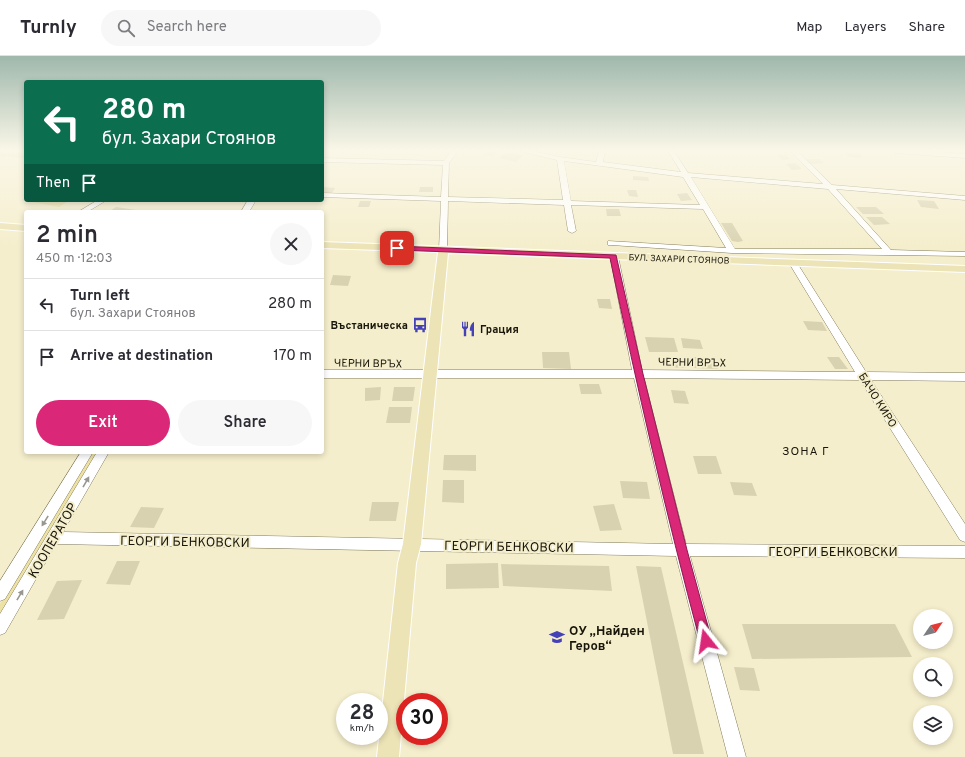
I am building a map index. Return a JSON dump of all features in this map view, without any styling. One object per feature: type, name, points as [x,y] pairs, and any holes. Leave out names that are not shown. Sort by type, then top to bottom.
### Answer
[{"type":"main road","points":[[0,226],[24,228]]},
{"type":"main road","name":"БУЛ. ЗАХАРИ СТОЯНОВ","points":[[324,245],[965,269]]},
{"type":"main road","points":[[388,757],[407,563],[412,544],[431,376],[443,250]]},
{"type":"street","points":[[443,250],[445,184]]},
{"type":"street","points":[[565,184],[572,231]]},
{"type":"street","points":[[691,184],[732,251]]},
{"type":"street","points":[[799,184],[965,198]]},
{"type":"street","points":[[827,184],[889,252]]},
{"type":"street","points":[[324,195],[704,207]]},
{"type":"street","points":[[86,210],[100,202]]},
{"type":"street","points":[[611,243],[732,251],[965,254]]},
{"type":"street","points":[[614,256],[638,374],[681,550],[737,757]]},
{"type":"street","name":"БАЧО КИРО","points":[[793,263],[965,536]]},
{"type":"street","name":"ЧЕРНИ ВРЪХ","points":[[324,374],[431,376],[638,374],[965,377]]},
{"type":"street","name":"КООПЕРАТОР","points":[[0,594],[86,454]]},
{"type":"street","name":"КООПЕРАТОР","points":[[0,628],[102,454]]},
{"type":"street","name":"ГЕОРГИ БЕНКОВСКИ","points":[[54,538],[681,550],[965,552]]},
{"type":"shaded area","points":[[33,202],[67,202],[59,207]]},
{"type":"shaded area","points":[[92,454],[96,454],[0,614],[0,604]]},
{"type":"building","points":[[324,187],[335,188],[332,193],[324,193]]},
{"type":"building","points":[[420,187],[433,187],[433,192],[419,192]]},
{"type":"building","points":[[627,190],[636,190],[638,197],[629,196]]},
{"type":"building","points":[[687,193],[692,200],[681,201],[677,194]]},
{"type":"building","points":[[917,200],[934,201],[939,209],[921,207]]},
{"type":"building","points":[[360,201],[371,201],[369,207],[358,207]]},
{"type":"building","points":[[116,207],[136,210],[111,210]]},
{"type":"building","points":[[856,207],[876,207],[884,214],[863,214]]},
{"type":"building","points":[[606,209],[619,209],[621,216],[607,216]]},
{"type":"building","points":[[866,217],[882,217],[890,224],[874,225]]},
{"type":"building","points":[[721,223],[732,223],[743,241],[732,241]]},
{"type":"building","points":[[333,275],[351,276],[348,286],[330,285]]},
{"type":"building","points":[[597,299],[610,299],[612,309],[599,308]]},
{"type":"building","points":[[803,321],[822,322],[827,331],[808,330]]},
{"type":"building","points":[[645,337],[674,338],[678,352],[649,352]]},
{"type":"building","points":[[681,338],[700,340],[703,349],[683,348]]},
{"type":"building","points":[[542,352],[569,352],[571,369],[543,368]]},
{"type":"building","points":[[661,357],[685,358],[688,368],[663,367]]},
{"type":"building","points":[[689,357],[713,357],[718,369],[693,368]]},
{"type":"building","points":[[827,357],[839,357],[848,369],[835,369]]},
{"type":"building","points":[[579,384],[599,384],[602,394],[581,394]]},
{"type":"building","points":[[381,387],[380,400],[365,401],[365,388]]},
{"type":"building","points":[[394,387],[415,387],[413,401],[392,401]]},
{"type":"building","points":[[671,390],[685,391],[689,404],[674,403]]},
{"type":"building","points":[[389,407],[412,407],[410,423],[386,423]]},
{"type":"building","points":[[444,455],[476,455],[476,471],[443,470]]},
{"type":"building","points":[[693,456],[716,456],[722,474],[698,474]]},
{"type":"building","points":[[443,480],[464,480],[464,503],[442,502]]},
{"type":"building","points":[[620,481],[647,482],[650,499],[623,498]]},
{"type":"building","points":[[730,482],[752,483],[757,496],[734,495]]},
{"type":"building","points":[[372,502],[399,502],[396,521],[369,521]]},
{"type":"building","points":[[614,504],[622,530],[600,531],[593,506]]},
{"type":"building","points":[[141,507],[164,508],[154,528],[130,527]]},
{"type":"building","points":[[117,561],[140,561],[130,585],[106,584]]},
{"type":"building","points":[[498,563],[499,588],[446,589],[446,564]]},
{"type":"building","points":[[501,564],[609,566],[612,591],[503,586]]},
{"type":"building","points":[[636,566],[661,567],[704,754],[673,754]]},
{"type":"building","points":[[82,580],[64,619],[37,620],[57,581]]},
{"type":"building","points":[[742,624],[895,624],[912,657],[752,659]]},
{"type":"building","points":[[734,667],[754,668],[760,691],[740,690]]},
{"type":"place","name":"Въстаническа","points":[[420,325]]},
{"type":"place","name":"Грация","points":[[468,329]]},
{"type":"place","name":"ОУ „Найден Геров“","points":[[557,637]]},
{"type":"district","name":"ЗОНА Г","points":[[806,451]]},
{"type":"route","points":[[397,248],[614,256],[638,374],[681,550],[706,641]]}]
